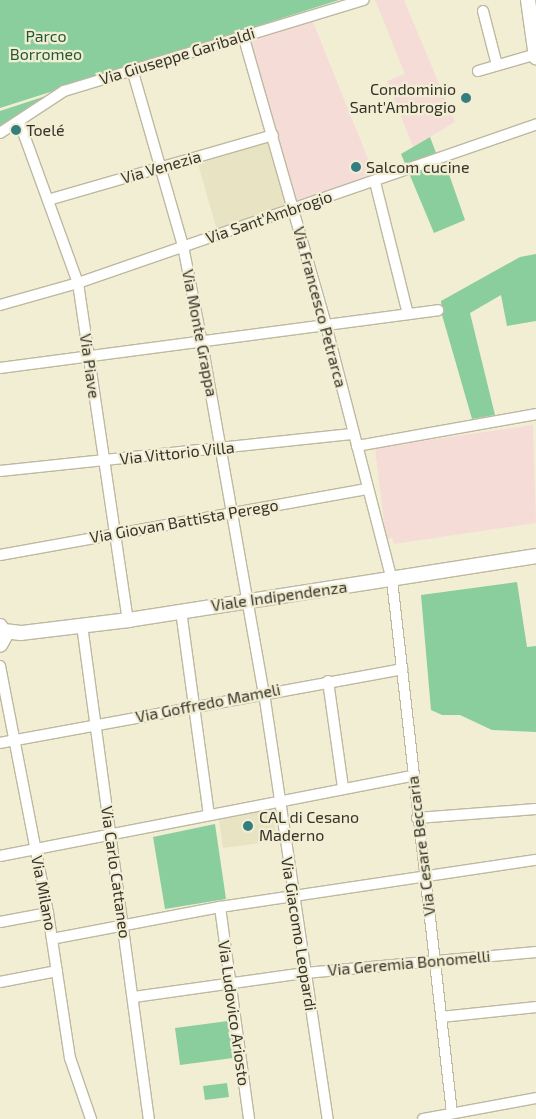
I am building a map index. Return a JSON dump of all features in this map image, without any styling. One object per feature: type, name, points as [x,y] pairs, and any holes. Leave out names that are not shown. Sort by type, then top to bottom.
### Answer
[{"type":"street","name":"Via Giuseppe Garibaldi","points":[[0,133],[64,91],[363,0]]},
{"type":"street","points":[[478,71],[534,56],[528,0]]},
{"type":"street","points":[[483,11],[497,66]]},
{"type":"street","name":"Via Francesco Petrarca","points":[[244,35],[294,208],[392,580]]},
{"type":"street","name":"Via Monte Grappa","points":[[132,69],[183,246],[249,602]]},
{"type":"street","name":"Via Piave","points":[[19,121],[78,283],[113,533],[128,620]]},
{"type":"street","name":"Via Sant'Ambrogio","points":[[0,305],[78,283],[375,182],[536,124]]},
{"type":"street","name":"Via Venezia","points":[[48,200],[273,135]]},
{"type":"street","points":[[375,182],[408,314]]},
{"type":"street","points":[[0,368],[202,343],[438,310]]},
{"type":"street","points":[[357,446],[536,414]]},
{"type":"street","name":"Via Vittorio Villa","points":[[0,471],[354,434]]},
{"type":"street","name":"Via Giovan Battista Perego","points":[[0,555],[113,533],[368,489]]},
{"type":"street","name":"Viale Indipendenza","points":[[2,639],[21,632],[128,620],[536,556]]},
{"type":"street","name":"Via Cesare Beccaria","points":[[392,580],[412,776],[452,1113]]},
{"type":"street","name":"Via Giacomo Leopardi","points":[[249,602],[328,1119]]},
{"type":"street","points":[[181,611],[210,815]]},
{"type":"street","name":"Via Carlo Cattaneo","points":[[82,625],[149,1119]]},
{"type":"street","name":"Via Milano","points":[[0,666],[48,913],[70,1058],[90,1119]]},
{"type":"street","name":"Via Goffredo Mameli","points":[[0,743],[328,681],[402,669]]},
{"type":"street","points":[[328,681],[343,788]]},
{"type":"street","points":[[0,856],[110,833],[412,776]]},
{"type":"street","points":[[417,818],[536,809]]},
{"type":"street","points":[[52,939],[220,907],[536,860]]},
{"type":"street","name":"Via Ludovico Ariosto","points":[[220,907],[248,1119]]},
{"type":"street","points":[[0,922],[48,913]]},
{"type":"street","name":"Via Geremia Bonomelli","points":[[134,998],[305,973],[536,952]]},
{"type":"street","points":[[0,982],[57,971]]},
{"type":"street","points":[[441,1017],[536,1007]]},
{"type":"street","points":[[423,1119],[536,1098]]},
{"type":"shaded area","points":[[375,0],[404,0],[455,122],[413,147],[387,81],[405,74]]},
{"type":"shaded area","points":[[311,17],[377,181],[294,208],[243,35]]},
{"type":"shaded area","points":[[273,135],[294,208],[218,234],[196,157]]},
{"type":"shaded area","points":[[533,425],[536,523],[394,544],[392,538],[386,539],[375,448]]},
{"type":"shaded area","name":"CAL di Cesano Maderno","points":[[272,809],[276,833],[261,835],[262,843],[223,848],[219,819]]},
{"type":"green space","name":"Parco Borromeo","points":[[0,0],[339,0],[0,108]]},
{"type":"green space","points":[[61,91],[0,127],[0,111]]},
{"type":"green space","points":[[430,137],[438,158],[443,157],[465,220],[434,233],[401,154]]},
{"type":"green space","points":[[536,254],[536,321],[507,326],[501,295],[470,313],[495,415],[472,419],[442,315],[441,301],[520,257]]},
{"type":"green space","points":[[517,582],[527,647],[536,646],[536,732],[492,730],[460,715],[442,715],[431,710],[421,595]]},
{"type":"green space","points":[[215,824],[226,899],[165,909],[153,837]]},
{"type":"green space","points":[[228,1021],[233,1058],[180,1065],[175,1028]]},
{"type":"green space","points":[[227,1083],[229,1097],[205,1100],[203,1086]]},
{"type":"place","name":"Condominio Sant'Ambrogio","points":[[466,98]]},
{"type":"place","name":"Toelé","points":[[16,130]]},
{"type":"place","name":"Salcom cucine","points":[[356,167]]},
{"type":"place","name":"CAL di Cesano Maderno","points":[[248,826]]}]
